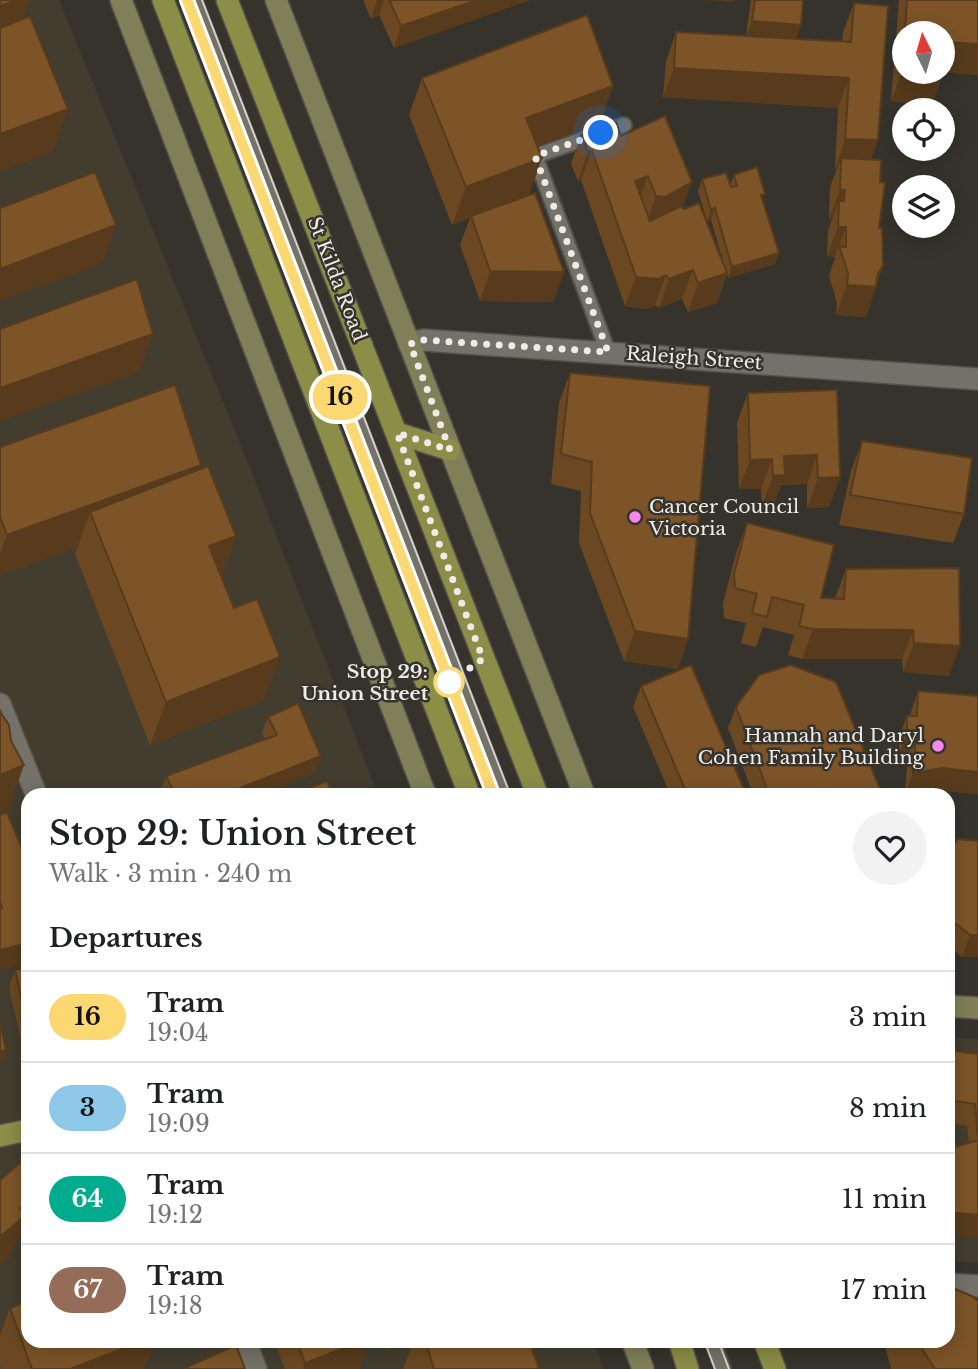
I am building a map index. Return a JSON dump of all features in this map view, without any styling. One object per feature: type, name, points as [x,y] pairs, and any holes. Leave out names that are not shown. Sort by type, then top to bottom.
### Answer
[{"type":"main road","points":[[121,0],[423,788]]},
{"type":"main road","points":[[163,0],[467,788]]},
{"type":"main road","name":"St Kilda Road","points":[[227,0],[535,788]]},
{"type":"main road","points":[[276,0],[582,788]]},
{"type":"main road","points":[[397,433],[450,450]]},
{"type":"main road","points":[[955,1006],[978,1008]]},
{"type":"main road","points":[[0,1136],[21,1132]]},
{"type":"main road","points":[[635,1348],[643,1369]]},
{"type":"main road","points":[[681,1348],[688,1369]]},
{"type":"main road","points":[[767,1348],[775,1369]]},
{"type":"street","name":"Raleigh Street","points":[[410,344],[423,340],[978,379]]},
{"type":"street","points":[[0,704],[34,788]]},
{"type":"street","points":[[955,1284],[978,1286]]},
{"type":"street","points":[[248,1348],[256,1369]]},
{"type":"lane","points":[[194,0],[500,788]]},
{"type":"lane","points":[[608,352],[535,156],[624,125]]},
{"type":"lane","points":[[715,1348],[723,1369]]},
{"type":"shaded area","points":[[0,0],[59,0],[244,453],[376,788],[21,788],[21,1348],[596,1348],[603,1369],[0,1369]]},
{"type":"shaded area","points":[[955,1037],[978,1039],[978,1263],[955,1261]]},
{"type":"building","points":[[0,0],[17,0],[0,6]]},
{"type":"building","points":[[389,0],[477,0],[401,26]]},
{"type":"building","points":[[755,0],[803,0],[801,25],[752,21]]},
{"type":"building","points":[[907,0],[978,0],[978,44],[956,43],[956,21],[906,21]]},
{"type":"building","points":[[854,3],[888,6],[878,140],[845,139],[849,78],[674,68],[676,32],[851,42]]},
{"type":"building","points":[[587,15],[613,86],[526,118],[542,158],[466,187],[422,78]]},
{"type":"building","points":[[30,16],[68,109],[0,134],[0,28]]},
{"type":"building","points":[[665,116],[692,182],[665,197],[656,196],[648,176],[635,181],[650,221],[681,206],[684,209],[699,203],[727,273],[698,283],[693,270],[669,279],[666,275],[658,279],[636,277],[592,151],[588,152],[581,135],[616,122],[621,136]]},
{"type":"building","points":[[841,158],[881,160],[880,182],[885,183],[879,228],[882,228],[883,265],[877,276],[876,287],[847,285],[848,273],[839,246],[846,247],[846,227],[838,227],[839,201],[844,201],[845,190],[840,190]]},
{"type":"building","points":[[757,167],[765,194],[761,195],[779,253],[732,267],[715,208],[711,210],[702,179],[726,173],[731,187],[737,186],[734,175]]},
{"type":"building","points":[[95,172],[116,225],[0,269],[0,208]]},
{"type":"building","points":[[535,193],[564,272],[490,271],[471,216]]},
{"type":"building","points":[[137,279],[153,334],[0,388],[0,329]]},
{"type":"building","name":"Cancer Council Victoria","points":[[570,373],[710,386],[688,639],[635,631],[590,513],[592,462],[561,454]]},
{"type":"building","points":[[175,385],[201,465],[7,535],[0,517],[0,447]]},
{"type":"building","points":[[837,390],[840,477],[818,478],[817,455],[784,456],[785,475],[773,476],[772,459],[750,460],[748,393]]},
{"type":"building","points":[[862,441],[972,458],[964,514],[850,495]]},
{"type":"building","points":[[208,466],[236,536],[209,546],[234,608],[257,599],[280,657],[166,702],[90,512]]},
{"type":"building","points":[[747,523],[834,545],[821,598],[844,599],[846,569],[959,568],[960,646],[914,643],[913,630],[813,629],[799,626],[804,605],[772,597],[767,617],[752,613],[757,594],[735,588],[734,574]]},
{"type":"building","points":[[691,665],[743,788],[684,788],[641,686]]},
{"type":"building","points":[[791,665],[836,682],[880,788],[767,788],[736,707],[759,675]]},
{"type":"building","name":"Hannah and Daryl Cohen Family Building","points":[[918,691],[978,696],[978,772],[942,768],[913,773],[916,734],[907,733],[907,716],[917,716]]},
{"type":"building","points":[[298,703],[321,756],[240,788],[172,788],[166,776],[277,735],[268,717]]},
{"type":"building","points":[[0,710],[9,725],[11,741],[24,765],[0,775]]},
{"type":"building","points":[[327,781],[330,788],[309,788]]},
{"type":"building","points":[[7,812],[21,846],[21,945],[0,950],[2,908],[0,815]]},
{"type":"building","points":[[958,839],[978,841],[978,935],[970,935],[955,923],[955,843]]},
{"type":"building","points":[[21,969],[21,997],[15,970]]},
{"type":"building","points":[[0,1022],[6,1050],[0,1051]]},
{"type":"building","points":[[955,1051],[978,1054],[978,1138],[975,1104],[955,1101]]},
{"type":"building","points":[[978,1140],[978,1215],[955,1213],[955,1147]]},
{"type":"building","points":[[21,1162],[21,1219],[1,1236],[0,1235],[0,1180]]},
{"type":"building","points":[[955,1289],[978,1301],[978,1369],[935,1369],[921,1348],[955,1348]]},
{"type":"building","points":[[21,1304],[21,1338],[10,1308]]},
{"type":"building","points":[[24,1348],[124,1348],[70,1369],[32,1369]]},
{"type":"building","points":[[229,1348],[237,1348],[245,1369],[183,1369]]},
{"type":"building","points":[[299,1348],[344,1348],[305,1363]]},
{"type":"building","points":[[427,1348],[532,1348],[539,1369],[434,1369]]},
{"type":"tram line","points":[[187,0],[491,788]]},
{"type":"tram line","name":"16","points":[[187,0],[491,788]]},
{"type":"tram line","points":[[202,0],[508,788]]},
{"type":"tram line","points":[[707,1348],[715,1369]]},
{"type":"tram line","points":[[721,1348],[729,1369]]},
{"type":"place","name":"Cancer Council Victoria","points":[[635,517]]},
{"type":"place","name":"Stop 29: Union Street","points":[[449,682]]},
{"type":"place","name":"Hannah and Daryl Cohen Family Building","points":[[938,746]]},
{"type":"route","points":[[449,682],[483,659],[397,433],[450,450],[410,344],[423,340],[608,352],[535,156],[601,133]]}]
